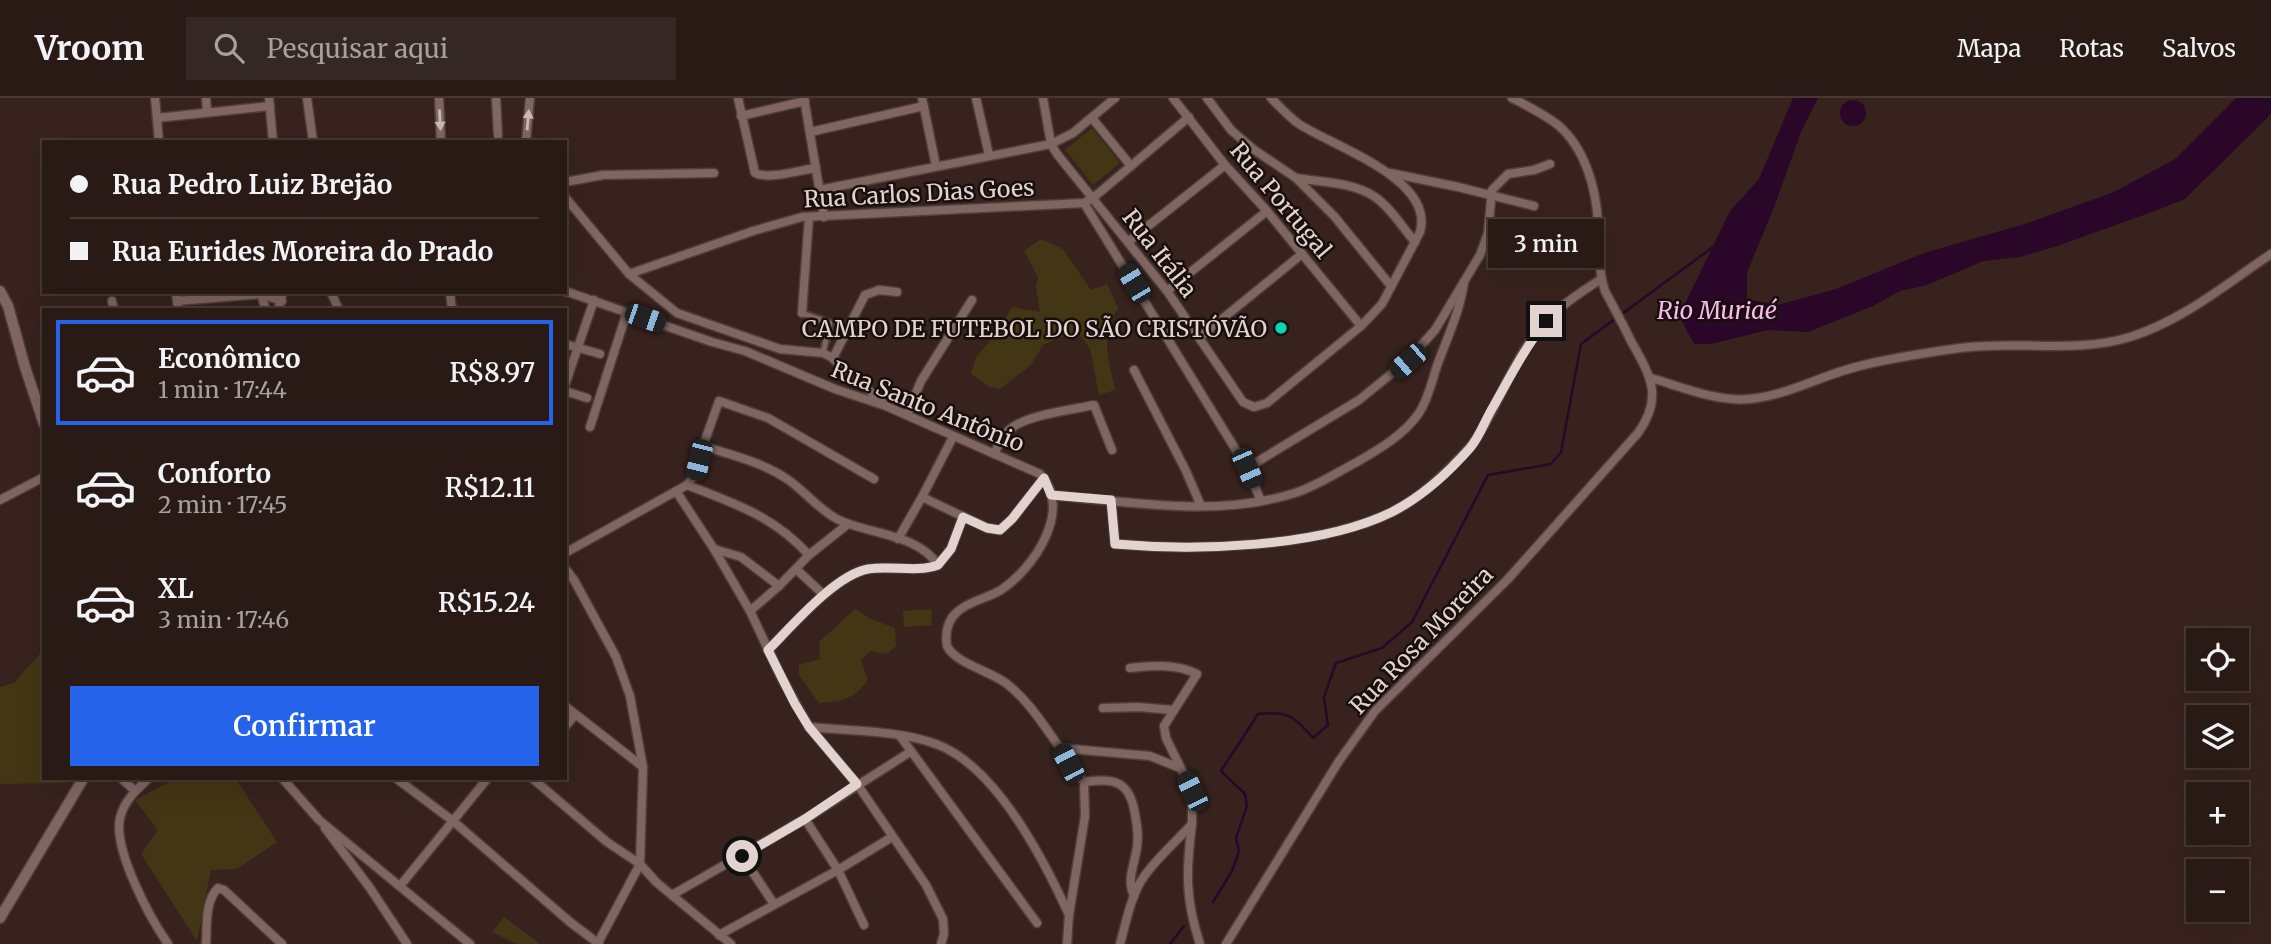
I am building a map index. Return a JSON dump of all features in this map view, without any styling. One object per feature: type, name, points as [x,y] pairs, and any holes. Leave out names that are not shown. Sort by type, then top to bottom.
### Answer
[{"type":"street","points":[[155,98],[159,140]]},
{"type":"street","points":[[206,98],[207,112]]},
{"type":"street","points":[[307,98],[313,140]]},
{"type":"street","points":[[439,98],[441,140]]},
{"type":"street","points":[[496,98],[498,135]]},
{"type":"street","points":[[526,140],[530,98]]},
{"type":"street","points":[[738,98],[757,175],[768,176],[816,168]]},
{"type":"street","points":[[976,98],[989,155]]},
{"type":"street","points":[[1043,98],[1051,144]]},
{"type":"street","points":[[819,190],[1051,144],[1073,133],[1115,98]]},
{"type":"street","name":"Rua Portugal","points":[[1173,98],[1361,326]]},
{"type":"street","points":[[1208,98],[1231,130],[1253,149],[1296,178],[1334,216],[1391,286]]},
{"type":"street","name":"Rua Itália","points":[[1051,144],[1167,291],[1244,402],[1258,407],[1278,396],[1361,326],[1382,304],[1423,223],[1422,214],[1412,194],[1402,183],[1297,123],[1271,98]]},
{"type":"street","points":[[1512,98],[1559,126],[1583,159],[1597,209],[1601,279],[1651,378],[1735,400],[1771,395],[1856,367],[1961,348],[2102,344],[2153,329],[2188,310],[2271,254]]},
{"type":"street","points":[[741,116],[804,100],[824,217]]},
{"type":"street","points":[[157,118],[269,102],[273,140]]},
{"type":"street","points":[[810,132],[923,102],[936,166]]},
{"type":"street","name":"Rua Carlos Dias Goes","points":[[629,274],[796,218],[1084,203],[1189,117]]},
{"type":"street","points":[[1092,118],[1131,166]]},
{"type":"street","points":[[1128,242],[1225,164]]},
{"type":"street","points":[[1247,468],[1359,400],[1408,361],[1435,330],[1487,240],[1491,195],[1497,184],[1508,174],[1534,170],[1550,164]]},
{"type":"street","points":[[567,182],[603,175],[714,173]]},
{"type":"street","points":[[1387,173],[1534,206]]},
{"type":"street","points":[[1296,178],[1346,186],[1373,195],[1383,203],[1415,242]]},
{"type":"street","points":[[567,199],[629,274],[677,313],[780,349],[823,353],[833,358],[886,406]]},
{"type":"street","points":[[1084,203],[1247,468],[1261,501]]},
{"type":"street","points":[[1167,291],[1267,211]]},
{"type":"street","points":[[809,217],[802,313],[830,323],[823,353]]},
{"type":"street","points":[[1200,337],[1302,254]]},
{"type":"street","points":[[1111,500],[1115,544],[1146,547],[1244,545],[1301,538],[1347,528],[1392,512],[1435,482],[1470,448],[1523,352],[1538,332],[1558,310],[1601,279]]},
{"type":"street","points":[[1051,495],[1167,506],[1223,506],[1261,501],[1314,485],[1373,453],[1415,418],[1427,398],[1458,311],[1464,282]]},
{"type":"street","points":[[833,358],[866,295],[879,290],[897,292]]},
{"type":"street","points":[[0,291],[42,418]]},
{"type":"street","name":"Rua Santo Antônio","points":[[567,292],[744,351],[886,406],[1031,469],[1044,478],[1051,495],[1051,519],[1037,554],[1013,582],[958,611],[951,619],[945,639],[954,656],[1005,682],[1021,696],[1060,748]]},
{"type":"street","points":[[261,295],[265,308]]},
{"type":"street","points":[[177,301],[261,295],[281,301]]},
{"type":"street","points":[[567,379],[594,300]]},
{"type":"street","points":[[908,415],[921,381],[972,300]]},
{"type":"street","points":[[590,427],[626,312]]},
{"type":"street","points":[[567,344],[600,354]]},
{"type":"street","points":[[1134,370],[1201,506]]},
{"type":"street","name":"Rua Rosa Moreira","points":[[1226,944],[1339,761],[1375,712],[1508,579],[1639,433],[1651,410],[1651,378]]},
{"type":"street","points":[[849,393],[858,380]]},
{"type":"street","points":[[567,392],[587,398]]},
{"type":"street","points":[[567,552],[687,485],[696,474],[702,446],[719,401],[768,418],[874,479]]},
{"type":"street","points":[[994,454],[1003,437],[1016,425],[1094,405],[1112,450]]},
{"type":"street","points":[[898,539],[953,437]]},
{"type":"street","points":[[702,446],[775,471],[826,512],[848,524],[923,549],[938,565]]},
{"type":"street","points":[[0,500],[42,478]]},
{"type":"street","points":[[922,497],[987,528],[1000,530],[1044,478]]},
{"type":"street","points":[[687,485],[763,517],[785,532],[809,555]]},
{"type":"street","points":[[676,491],[750,611],[809,727],[857,784],[926,886],[943,919],[944,934],[941,944]]},
{"type":"street","points":[[768,650],[824,595],[859,571],[938,565],[951,549],[963,517]]},
{"type":"street","points":[[750,611],[809,555],[848,524]]},
{"type":"street","points":[[714,549],[741,557],[779,586]]},
{"type":"street","points":[[796,569],[824,595]]},
{"type":"street","points":[[398,780],[453,821],[598,943],[640,864],[643,767],[630,696],[616,657],[567,571]]},
{"type":"street","points":[[1130,668],[1163,665],[1188,669],[1197,674],[1167,719],[1164,731],[1192,791],[1192,824],[1186,872],[1199,944]]},
{"type":"street","points":[[567,708],[643,767]]},
{"type":"street","points":[[1103,708],[1173,710]]},
{"type":"street","points":[[567,725],[575,715]]},
{"type":"street","points":[[809,727],[900,736],[943,748],[977,770],[992,785],[1045,867],[1069,915]]},
{"type":"street","points":[[900,736],[1037,923]]},
{"type":"street","points":[[1060,748],[1150,756],[1181,768]]},
{"type":"street","points":[[1060,748],[1068,763],[1084,782],[1085,816],[1067,944]]},
{"type":"street","points":[[672,895],[805,819],[910,752]]},
{"type":"street","points":[[1084,782],[1102,779],[1115,782],[1130,793],[1138,832],[1130,883],[1134,896]]},
{"type":"street","points":[[73,793],[77,780]]},
{"type":"street","points":[[0,918],[82,780]]},
{"type":"street","points":[[123,780],[135,791]]},
{"type":"street","points":[[147,780],[127,802],[120,820],[121,839],[132,877],[168,944]]},
{"type":"street","points":[[284,780],[319,820],[370,888],[407,944]]},
{"type":"street","points":[[400,886],[486,780]]},
{"type":"street","points":[[534,780],[607,842],[640,864],[656,883],[731,944]]},
{"type":"street","points":[[805,819],[838,870],[864,925]]},
{"type":"street","points":[[319,820],[470,944]]},
{"type":"street","points":[[1120,944],[1134,896],[1149,869],[1192,824]]},
{"type":"street","points":[[719,935],[892,837]]},
{"type":"street","points":[[742,856],[774,904]]},
{"type":"street","points":[[206,944],[210,902],[215,890],[220,888],[282,944]]},
{"type":"shaded area","points":[[1092,128],[1120,163],[1093,185],[1065,150]]},
{"type":"shaded area","points":[[1041,239],[1063,249],[1091,290],[1107,284],[1118,308],[1107,339],[1115,390],[1099,395],[1090,349],[1079,334],[1061,337],[1043,345],[1031,365],[1000,389],[989,387],[971,374],[976,357],[997,333],[1012,307],[1040,312],[1036,287],[1038,277],[1024,251]]},
{"type":"shaded area","points":[[855,609],[871,619],[895,628],[896,646],[887,654],[871,651],[861,660],[868,680],[852,696],[819,703],[799,675],[799,665],[820,659],[819,642]]},
{"type":"shaded area","points":[[931,609],[932,625],[904,627],[903,611]]},
{"type":"shaded area","points":[[42,651],[42,780],[70,780],[68,783],[0,784],[0,687],[14,683]]},
{"type":"shaded area","points":[[173,780],[237,780],[277,842],[237,869],[211,870],[197,941],[141,854],[158,830],[135,800]]},
{"type":"shaded area","points":[[504,917],[540,944],[517,944],[492,932]]},
{"type":"water","name":"Rio Muriaé","points":[[1793,98],[1818,98],[1801,132],[1747,272],[1747,299],[1777,305],[1836,289],[1924,253],[2028,223],[2114,192],[2175,159],[2236,98],[2271,98],[2271,114],[2185,199],[2155,211],[2020,257],[1983,261],[1927,285],[1900,291],[1873,306],[1808,332],[1768,330],[1711,344],[1694,344],[1679,316],[1730,211],[1759,179]]},
{"type":"water","points":[[1853,100],[1862,104],[1866,113],[1862,122],[1853,126],[1844,122],[1840,113],[1844,104]]},
{"type":"waterway","points":[[1213,902],[1232,871],[1239,851],[1236,838],[1247,806],[1245,794],[1221,771],[1258,714],[1284,714],[1295,720],[1313,738],[1328,725],[1324,697],[1336,663],[1382,648],[1412,622],[1488,475],[1551,464],[1561,452],[1581,344],[1713,247]]},
{"type":"waterway","points":[[1170,944],[1184,926]]},
{"type":"place","name":"CAMPO DE FUTEBOL DO SÃO CRISTÓVÃO","points":[[1281,328]]},
{"type":"route","points":[[742,856],[857,784],[809,727],[768,650],[841,581],[859,571],[870,569],[917,569],[938,565],[951,549],[963,517],[987,528],[1000,530],[1044,478],[1051,495],[1111,500],[1115,544],[1146,547],[1244,545],[1327,533],[1376,518],[1392,512],[1435,482],[1470,448],[1523,352],[1546,321]]}]
